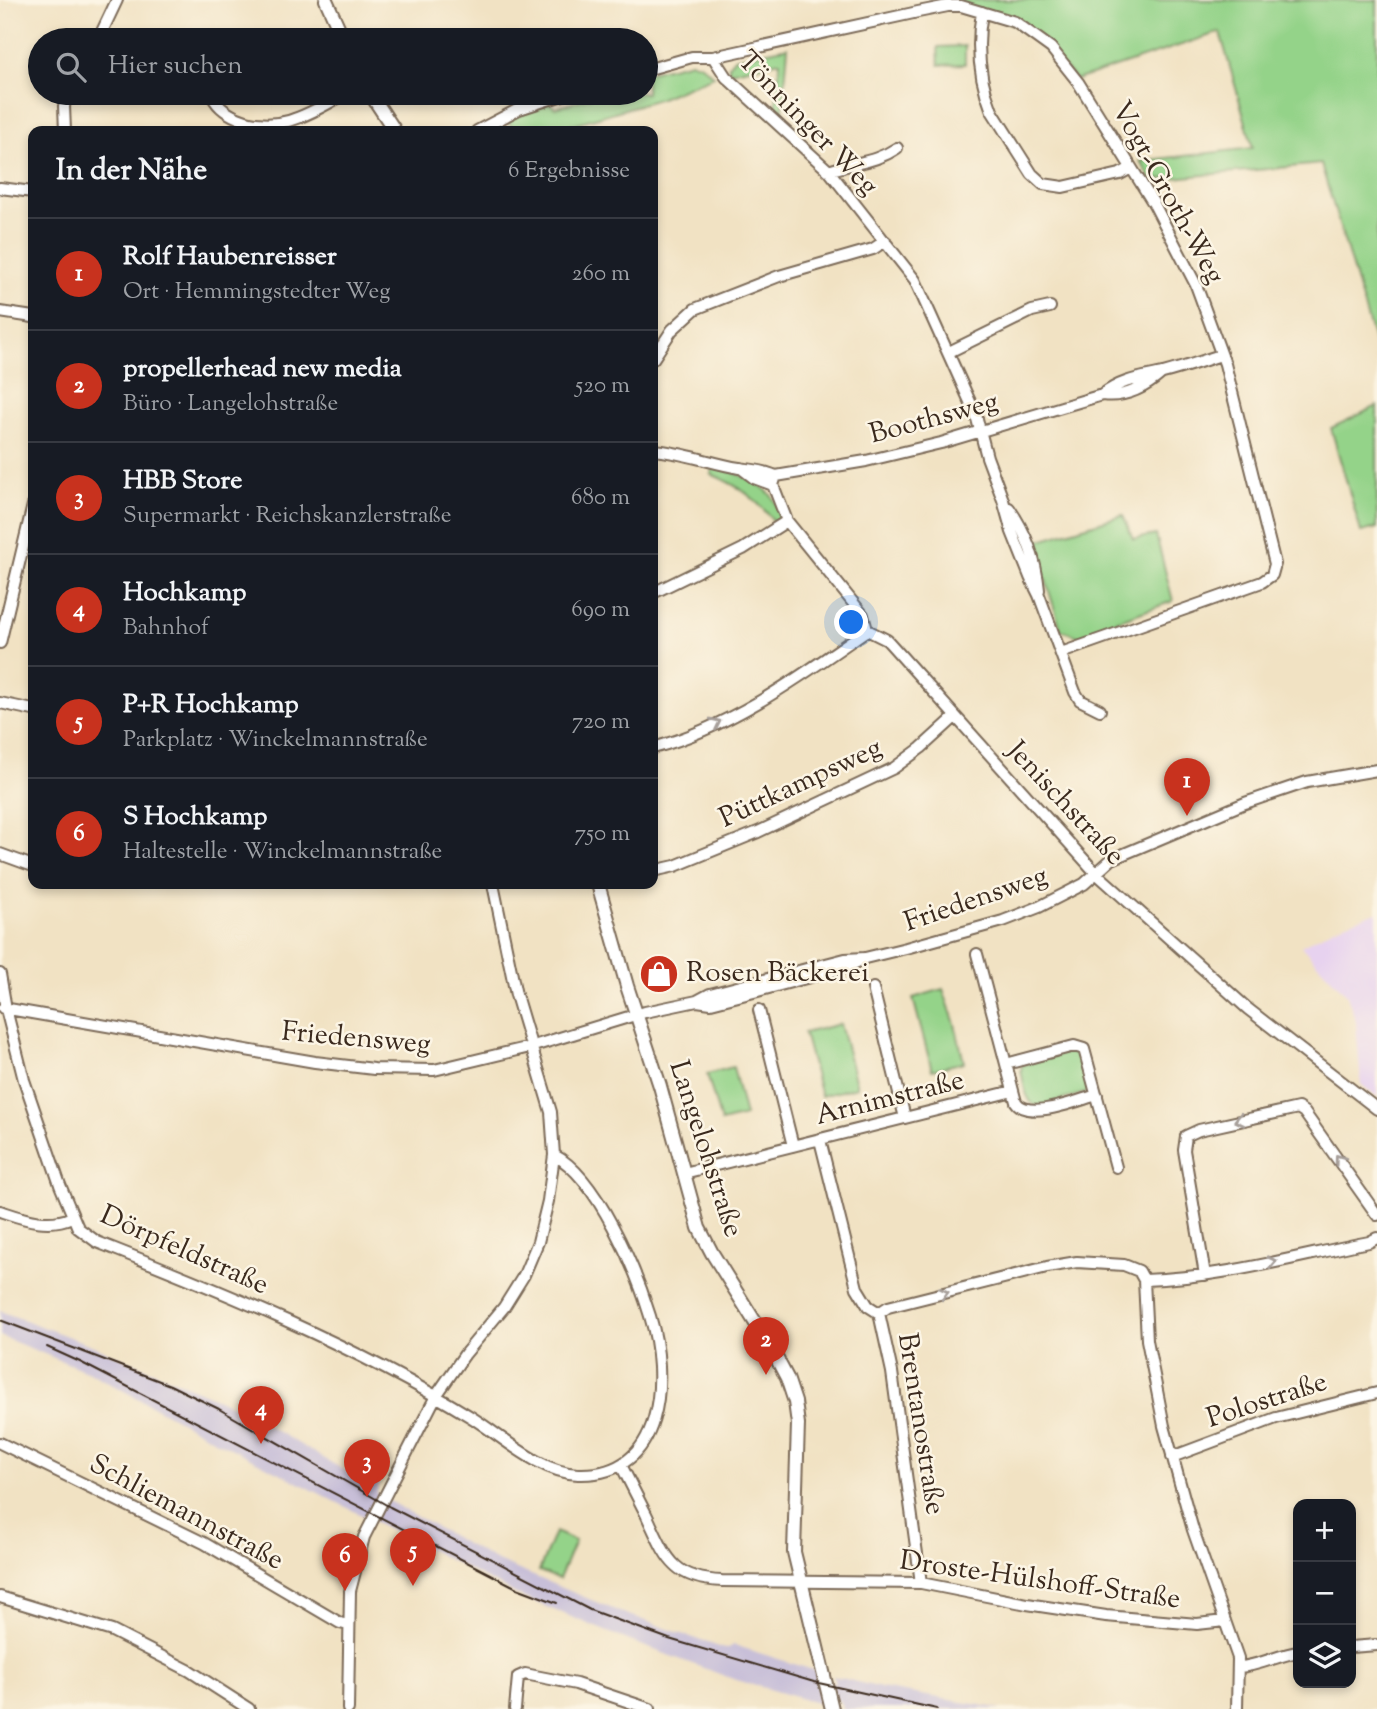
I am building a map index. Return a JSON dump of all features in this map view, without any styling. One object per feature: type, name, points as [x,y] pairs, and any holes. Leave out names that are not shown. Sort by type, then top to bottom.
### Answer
[{"type":"street","points":[[104,28],[117,0]]},
{"type":"street","points":[[326,0],[339,28]]},
{"type":"street","name":"Vogt-Groth-Weg","points":[[712,57],[961,3],[1015,22],[1051,48],[1078,82],[1154,204],[1187,265],[1222,355],[1275,559],[1275,570],[1262,582],[1061,653]]},
{"type":"street","points":[[982,12],[978,44],[988,101],[1037,180],[1050,187],[1063,187],[1120,174],[1131,168]]},
{"type":"street","name":"Tönninger Weg","points":[[658,67],[692,57],[712,57],[726,77],[829,172],[915,280],[949,352],[981,432],[1012,532],[1040,595],[1080,700],[1100,710]]},
{"type":"street","points":[[64,105],[65,126]]},
{"type":"street","points":[[219,105],[231,115],[259,124],[274,125],[303,117],[324,105]]},
{"type":"street","points":[[378,105],[392,126]]},
{"type":"street","points":[[488,126],[534,105]]},
{"type":"street","points":[[829,172],[846,165],[881,159],[897,148]]},
{"type":"street","points":[[0,188],[28,191]]},
{"type":"street","points":[[658,351],[672,330],[695,309],[779,276],[873,249],[885,241]]},
{"type":"street","points":[[949,352],[1024,315],[1050,307]]},
{"type":"street","points":[[0,312],[28,316]]},
{"type":"street","name":"Boothsweg","points":[[774,481],[981,432],[1102,395],[1111,396],[1134,391],[1152,382],[1162,373],[1222,355]]},
{"type":"street","points":[[658,444],[671,451]]},
{"type":"street","points":[[658,450],[741,468],[758,468],[774,481]]},
{"type":"street","name":"Jenischstraße","points":[[774,481],[787,521],[863,615],[867,630],[887,640],[1096,873],[1248,1009],[1377,1109]]},
{"type":"street","points":[[658,591],[743,549],[787,521]]},
{"type":"street","points":[[0,643],[28,525]]},
{"type":"street","points":[[21,552],[28,553]]},
{"type":"street","points":[[658,746],[699,731],[743,710],[783,687],[867,630]]},
{"type":"street","points":[[0,703],[28,709]]},
{"type":"street","name":"Püttkampsweg","points":[[658,870],[675,866],[758,832],[894,768],[956,717]]},
{"type":"street","name":"Friedensweg","points":[[3,1008],[315,1062],[373,1069],[434,1070],[530,1047],[637,1015],[697,1001],[706,1003],[722,1000],[1003,921],[1090,880],[1112,859],[1264,796],[1307,782],[1377,770]]},
{"type":"street","points":[[0,854],[28,864]]},
{"type":"street","points":[[348,1709],[350,1591],[364,1537],[436,1396],[465,1354],[504,1307],[524,1275],[538,1242],[548,1201],[554,1155],[551,1112],[530,1047],[494,889]]},
{"type":"street","name":"Langelohstraße","points":[[600,889],[695,1215],[705,1241],[770,1346],[795,1402],[798,1424],[794,1552],[831,1707]]},
{"type":"street","points":[[977,954],[1019,1107],[1034,1111],[1097,1095]]},
{"type":"street","name":"Dörpfeldstraße","points":[[0,974],[3,1008],[40,1130],[78,1228],[97,1242],[230,1296],[436,1396],[552,1468],[578,1474],[621,1465]]},
{"type":"street","points":[[873,988],[905,1118]]},
{"type":"street","points":[[759,1010],[793,1146]]},
{"type":"street","points":[[1006,1063],[1079,1046],[1086,1053],[1116,1167]]},
{"type":"street","name":"Arnimstraße","points":[[684,1173],[1013,1091]]},
{"type":"street","points":[[1205,1275],[1184,1150],[1186,1136],[1199,1130],[1298,1108],[1304,1112],[1345,1167],[1377,1215]]},
{"type":"street","points":[[820,1140],[857,1288],[869,1306],[879,1313],[888,1307],[921,1298],[1077,1262],[1132,1267],[1139,1272],[1144,1280],[1147,1340],[1152,1373],[1172,1457],[1193,1530],[1235,1647],[1239,1667],[1237,1709]]},
{"type":"street","points":[[554,1155],[573,1168],[612,1226],[634,1273],[654,1330],[659,1358],[659,1383],[654,1417],[645,1443],[621,1465]]},
{"type":"street","points":[[0,1211],[52,1223],[72,1217]]},
{"type":"street","points":[[1144,1280],[1205,1275],[1369,1242],[1377,1238]]},
{"type":"street","name":"Brentanostraße","points":[[879,1313],[892,1372],[921,1583]]},
{"type":"street","name":"Polostraße","points":[[1172,1457],[1276,1418],[1377,1392]]},
{"type":"street","name":"Schliemannstraße","points":[[0,1443],[194,1538],[340,1623],[348,1625]]},
{"type":"street","name":"Droste-Hülshoff-Straße","points":[[621,1465],[664,1555],[677,1570],[698,1579],[921,1583],[1106,1616],[1197,1624],[1225,1621]]},
{"type":"street","points":[[0,1597],[113,1631],[190,1671],[249,1709]]},
{"type":"street","points":[[1356,1646],[1377,1644]]},
{"type":"street","points":[[1239,1667],[1250,1667],[1279,1655],[1293,1653]]},
{"type":"street","points":[[515,1709],[518,1676],[525,1674],[576,1684],[650,1709]]},
{"type":"shaded area","points":[[1377,912],[1377,1097],[1361,1084],[1356,1021],[1347,995],[1301,946],[1334,928]]},
{"type":"shaded area","points":[[0,1311],[99,1348],[232,1405],[361,1480],[367,1470],[381,1478],[376,1494],[495,1560],[620,1612],[725,1649],[734,1645],[816,1671],[817,1679],[835,1683],[833,1676],[881,1688],[1002,1709],[843,1709],[839,1700],[819,1695],[820,1704],[733,1679],[630,1641],[522,1597],[215,1440],[89,1372],[0,1336]]},
{"type":"green space","points":[[961,0],[1377,0],[1377,350],[1321,164],[1152,180],[1140,161],[1253,148],[1220,32],[1076,80],[1024,28],[961,6]]},
{"type":"green space","points":[[965,46],[965,64],[939,65],[938,47]]},
{"type":"green space","points":[[788,47],[782,120],[775,114],[780,61],[730,72],[729,68],[735,58]]},
{"type":"green space","points":[[691,62],[700,64],[714,76],[658,99],[658,70]]},
{"type":"green space","points":[[545,105],[555,108],[565,105],[638,105],[568,126],[511,126],[507,120]]},
{"type":"green space","points":[[1377,406],[1377,528],[1361,532],[1331,428]]},
{"type":"green space","points":[[714,466],[746,477],[766,490],[778,508],[779,520],[775,523],[747,494],[711,474]]},
{"type":"green space","points":[[1123,515],[1133,539],[1156,535],[1173,601],[1094,629],[1091,634],[1080,637],[1061,630],[1034,542]]},
{"type":"green space","points":[[943,989],[964,1062],[932,1070],[913,998]]},
{"type":"green space","points":[[840,1024],[857,1087],[821,1096],[804,1033]]},
{"type":"green space","points":[[1075,1050],[1080,1052],[1090,1089],[1088,1092],[1039,1107],[1034,1105],[1026,1092],[1022,1065]]},
{"type":"green space","points":[[733,1067],[745,1116],[721,1122],[707,1074]]},
{"type":"green space","points":[[555,1532],[575,1541],[559,1579],[539,1571]]},
{"type":"tram line","points":[[0,1320],[170,1385],[219,1409],[390,1507],[590,1610],[669,1639],[814,1682],[937,1709]]},
{"type":"tram line","points":[[47,1347],[517,1588],[557,1603]]},
{"type":"place","name":"Rolf Haubenreisser","points":[[1187,816]]},
{"type":"place","name":"Rosen Bäckerei","points":[[659,974]]},
{"type":"place","name":"propellerhead new media","points":[[766,1375]]},
{"type":"place","name":"Hochkamp","points":[[261,1444]]},
{"type":"place","name":"HBB Store","points":[[367,1497]]},
{"type":"place","name":"P+R Hochkamp","points":[[413,1586]]},
{"type":"place","name":"S Hochkamp","points":[[345,1591]]}]
